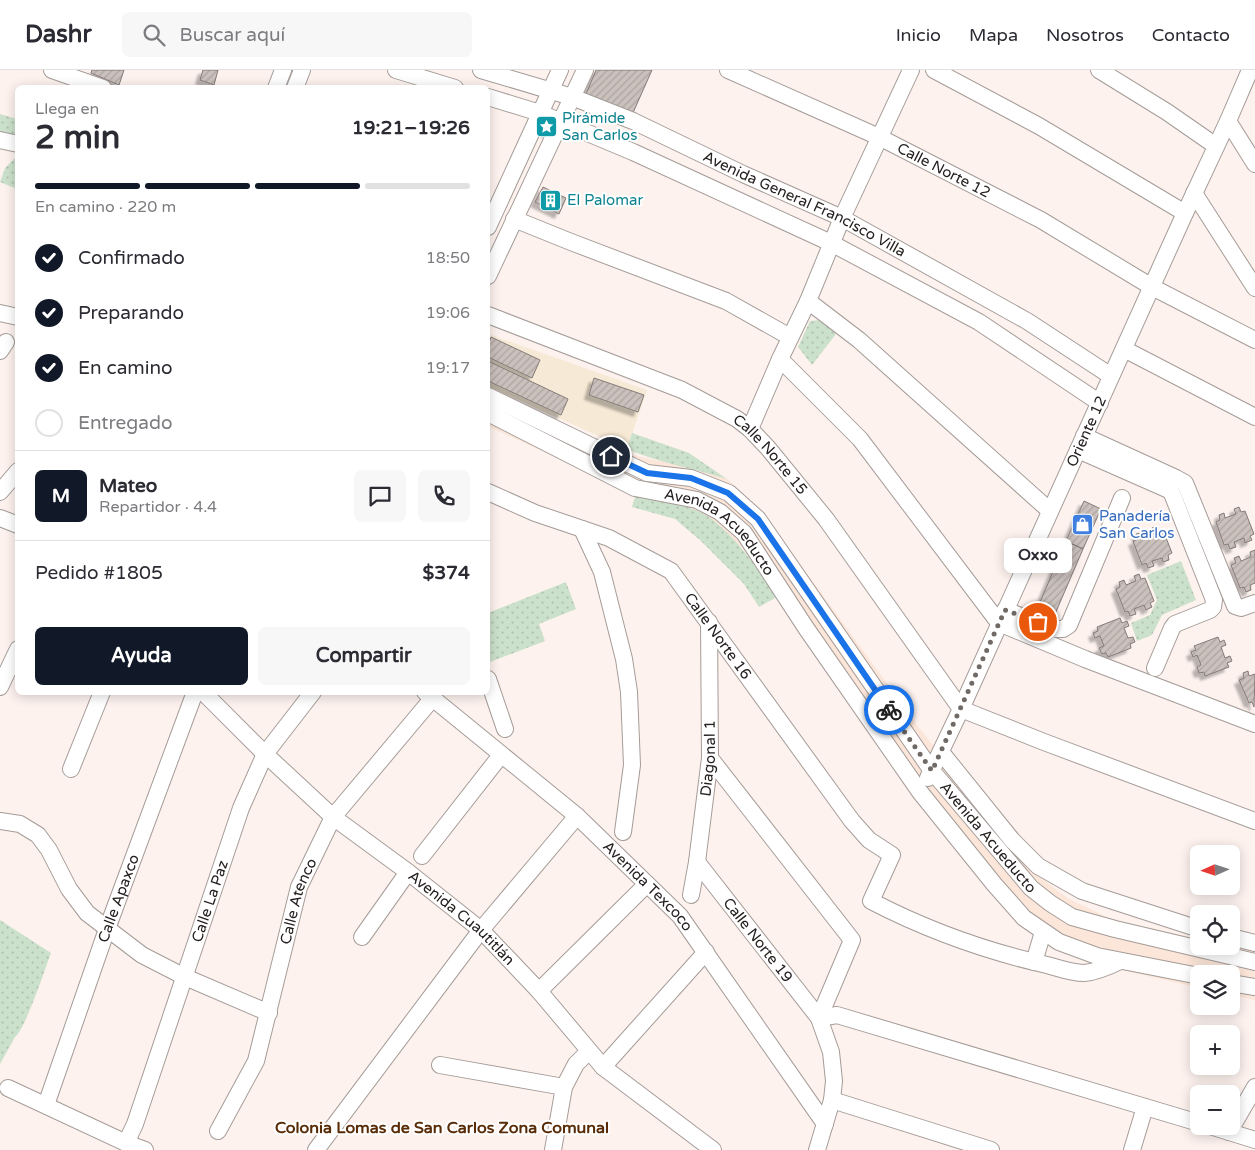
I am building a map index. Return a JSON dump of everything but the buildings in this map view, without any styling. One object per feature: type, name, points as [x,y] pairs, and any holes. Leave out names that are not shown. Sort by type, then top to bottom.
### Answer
[{"type":"street","points":[[52,70],[94,85]]},
{"type":"street","points":[[277,85],[283,70]]},
{"type":"street","points":[[296,85],[302,70]]},
{"type":"street","points":[[396,70],[445,85]]},
{"type":"street","name":"Avenida General Francisco Villa","points":[[481,70],[572,97],[633,121],[743,174],[842,218],[1027,321],[1111,376]]},
{"type":"street","points":[[490,223],[560,70]]},
{"type":"street","points":[[490,272],[585,70]]},
{"type":"street","name":"Calle Norte 12","points":[[728,70],[879,136],[1041,220],[1152,287],[1255,340]]},
{"type":"street","points":[[750,428],[808,301],[842,218],[910,70]]},
{"type":"street","points":[[934,70],[1039,126],[1185,213]]},
{"type":"street","points":[[1099,70],[1167,112],[1216,146]]},
{"type":"street","name":"Oriente 12","points":[[920,792],[961,709],[1250,70]]},
{"type":"street","name":"Avenida General Francisco Villa","points":[[490,98],[561,121],[712,187],[831,243],[979,322],[1100,403]]},
{"type":"street","points":[[1228,122],[1255,164]]},
{"type":"street","points":[[0,140],[15,143]]},
{"type":"street","points":[[1194,193],[1255,288]]},
{"type":"street","points":[[514,219],[726,301],[790,337]]},
{"type":"street","points":[[808,301],[859,340],[1050,511]]},
{"type":"street","points":[[0,313],[15,316]]},
{"type":"street","name":"Calle Norte 15","points":[[490,316],[682,390],[737,419],[750,428],[826,519],[961,709]]},
{"type":"street","points":[[1124,349],[1255,416]]},
{"type":"street","points":[[780,359],[860,439],[1002,616],[1085,659],[1255,724]]},
{"type":"street","name":"Avenida Acueducto","points":[[490,397],[647,473],[691,478],[728,493],[758,519],[932,771],[1031,888],[1050,903],[1072,917],[1255,962]]},
{"type":"street","name":"Avenida Acueducto","points":[[490,414],[635,488],[697,500],[720,512],[744,533],[806,628],[920,792],[1024,918],[1059,942],[1097,956],[1190,974]]},
{"type":"street","points":[[1081,443],[1185,483],[1222,597],[1237,608],[1255,603]]},
{"type":"street","points":[[0,492],[15,474]]},
{"type":"street","name":"Calle Norte 16","points":[[490,493],[535,513],[609,538],[671,571],[852,821],[869,840],[892,855],[871,901],[952,938],[1034,962]]},
{"type":"street","points":[[1002,616],[1054,629],[1063,629],[1069,624],[1122,498]]},
{"type":"street","points":[[0,518],[15,524]]},
{"type":"street","points":[[582,529],[602,572],[624,659],[629,692],[632,765],[623,832]]},
{"type":"street","points":[[1155,668],[1172,628],[1180,622],[1210,610],[1222,597]]},
{"type":"street","name":"Diagonal 1","points":[[691,895],[710,758],[709,622]]},
{"type":"street","points":[[0,688],[15,656]]},
{"type":"street","points":[[490,686],[505,729]]},
{"type":"street","points":[[71,769],[101,695]]},
{"type":"street","name":"Calle Apaxco","points":[[46,1105],[107,929],[194,695]]},
{"type":"street","name":"Avenida Cuautitlán","points":[[206,695],[264,754],[332,817],[408,872],[481,930],[539,991],[603,1067],[713,1150]]},
{"type":"street","name":"Calle La Paz","points":[[126,1143],[135,1124],[241,808],[264,754],[310,695]]},
{"type":"street","name":"Avenida Texcoco","points":[[428,696],[577,816],[680,916],[826,1124]]},
{"type":"street","name":"Calle Atenco","points":[[218,1131],[256,1061],[298,887],[332,817],[428,696]]},
{"type":"street","points":[[961,709],[1255,821]]},
{"type":"street","name":"Avenida Acueducto","points":[[940,752],[1012,840],[1038,866],[1082,891],[1190,926]]},
{"type":"street","points":[[422,856],[501,755]]},
{"type":"street","points":[[710,758],[852,940],[819,1018]]},
{"type":"street","points":[[316,1150],[481,930],[577,816]]},
{"type":"street","points":[[0,821],[20,824],[38,835],[49,850],[69,889],[88,913],[142,955],[185,977],[269,1013]]},
{"type":"street","name":"Calle Norte 19","points":[[697,862],[819,1018],[831,1052],[834,1082],[832,1100],[817,1150]]},
{"type":"street","points":[[362,937],[408,872]]},
{"type":"street","points":[[539,991],[647,884]]},
{"type":"street","points":[[1043,932],[1034,962],[1082,973],[1101,970],[1120,961]]},
{"type":"street","points":[[1240,939],[1255,943]]},
{"type":"street","points":[[603,1067],[706,952]]},
{"type":"street","points":[[1240,985],[1255,988]]},
{"type":"street","points":[[819,1018],[837,1015],[1190,1120]]},
{"type":"street","points":[[553,1150],[564,1088],[576,1064],[589,1051]]},
{"type":"street","points":[[440,1065],[564,1088]]},
{"type":"street","points":[[1240,1113],[1255,1087]]},
{"type":"street","points":[[8,1088],[144,1150]]},
{"type":"street","points":[[832,1100],[990,1150]]},
{"type":"street","points":[[1132,1150],[1145,1107]]},
{"type":"street","points":[[1239,1135],[1255,1140]]},
{"type":"shaded area","points":[[490,335],[647,390],[627,449],[490,387]]},
{"type":"shaded area","points":[[504,397],[628,454],[696,469],[727,479],[760,509],[920,729],[1038,876],[1069,899],[1111,919],[1190,937],[1190,955],[1240,955],[1240,948],[1255,951],[1255,1000],[1240,997],[1240,965],[1190,965],[1190,986],[1105,966],[1053,946],[930,815],[741,546],[636,493],[490,427]]},
{"type":"green space","points":[[0,114],[15,118],[15,135],[0,131]]},
{"type":"green space","points":[[15,159],[15,188],[0,182],[5,168]]},
{"type":"green space","points":[[820,320],[836,334],[812,365],[798,347],[810,321]]},
{"type":"green space","points":[[632,433],[689,453],[727,479],[651,458],[627,449]]},
{"type":"green space","points":[[636,493],[696,510],[713,520],[740,546],[777,597],[759,607],[744,584],[701,541],[675,519],[632,507]]},
{"type":"green space","points":[[1181,561],[1196,600],[1162,615],[1152,635],[1137,641],[1131,623],[1150,615],[1157,600],[1147,575]]},
{"type":"green space","points":[[566,582],[576,609],[539,624],[545,641],[490,662],[490,612]]},
{"type":"green space","points":[[0,920],[51,953],[24,1023],[0,1064]]},
{"type":"way so far","points":[[889,710],[932,771],[1005,610],[1038,622]]},
{"type":"place","name":"Pirámide San Carlos","points":[[546,127]]},
{"type":"place","name":"El Palomar","points":[[551,200]]},
{"type":"place","name":"Panadería San Carlos","points":[[1083,525]]},
{"type":"place","name":"Oxxo","points":[[1038,622]]},
{"type":"district","name":"Colonia Lomas de San Carlos Zona Comunal","points":[[442,1128]]},
{"type":"route","points":[[611,456],[647,473],[691,478],[728,493],[758,519],[889,710]]}]
